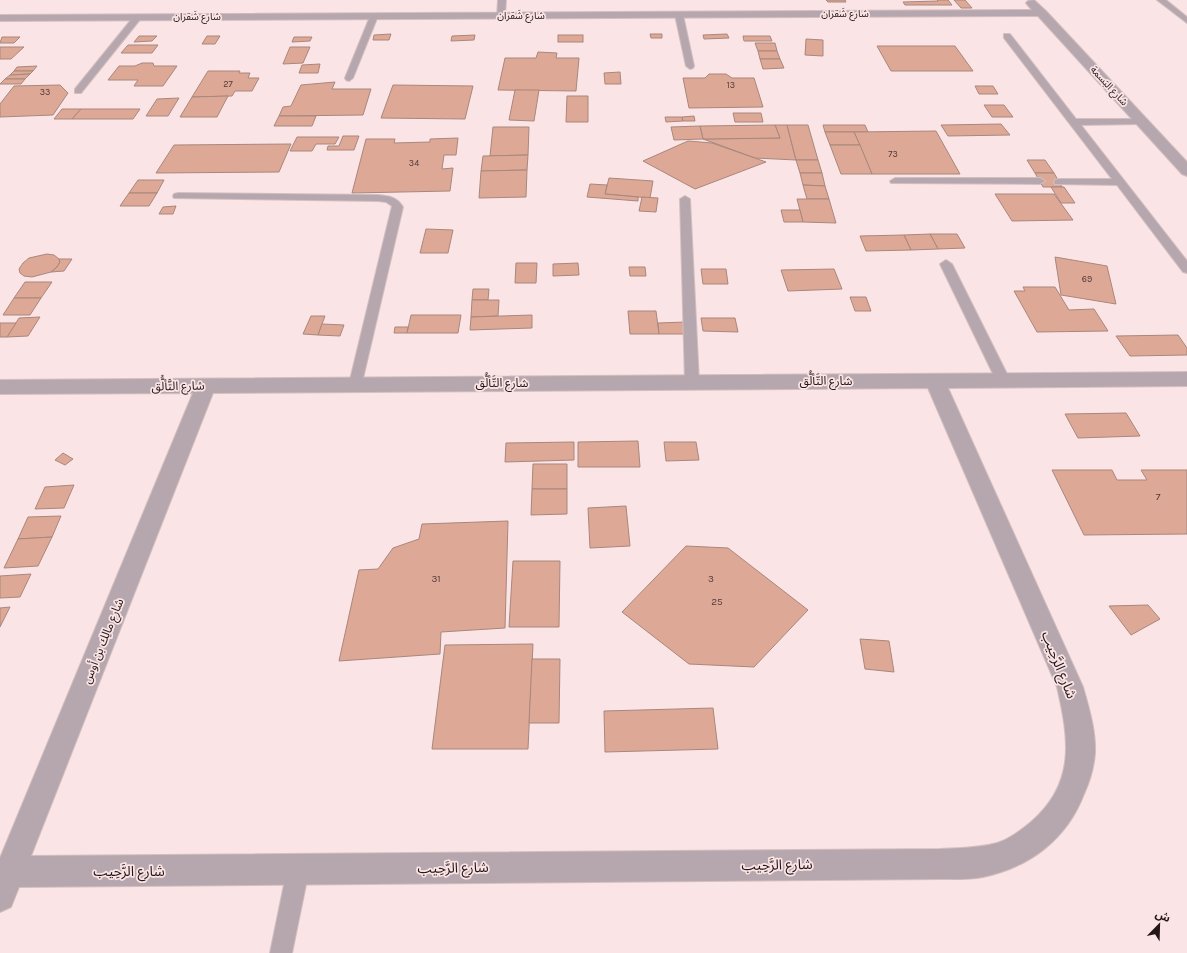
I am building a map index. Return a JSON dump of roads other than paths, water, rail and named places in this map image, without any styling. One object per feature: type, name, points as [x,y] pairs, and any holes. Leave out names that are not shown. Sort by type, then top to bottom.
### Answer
[{"type":"street","points":[[645,0],[646,15]]},
{"type":"street","name":"شارع البَسمة","points":[[1030,0],[1187,171]]},
{"type":"street","name":"شارع شَقران","points":[[0,18],[1042,14]]},
{"type":"street","name":"شارع التَّألُّق","points":[[0,387],[1187,379]]},
{"type":"street","name":"شارع الرَّحِيب","points":[[5,884],[298,870],[940,864],[983,862],[1020,849],[1050,826],[1070,796],[1080,761],[1080,724],[1070,687],[935,380]]},
{"type":"street","name":"شارع مالِك بن أوس","points":[[5,884],[206,385]]},
{"type":"lane","points":[[501,16],[502,0]]},
{"type":"lane","points":[[1162,0],[1187,21]]},
{"type":"lane","points":[[679,15],[690,66]]},
{"type":"lane","points":[[348,78],[374,16]]},
{"type":"lane","points":[[78,91],[138,17]]},
{"type":"lane","points":[[1007,36],[1187,269]]},
{"type":"lane","points":[[1073,122],[1141,120]]},
{"type":"lane","points":[[895,181],[1040,182]]},
{"type":"lane","points":[[1059,182],[1119,182]]},
{"type":"lane","points":[[178,196],[385,198],[396,203],[398,207],[356,384]]},
{"type":"lane","points":[[685,199],[692,382]]},
{"type":"lane","points":[[946,264],[1003,380]]},
{"type":"lane","points":[[281,953],[298,870]]}]
